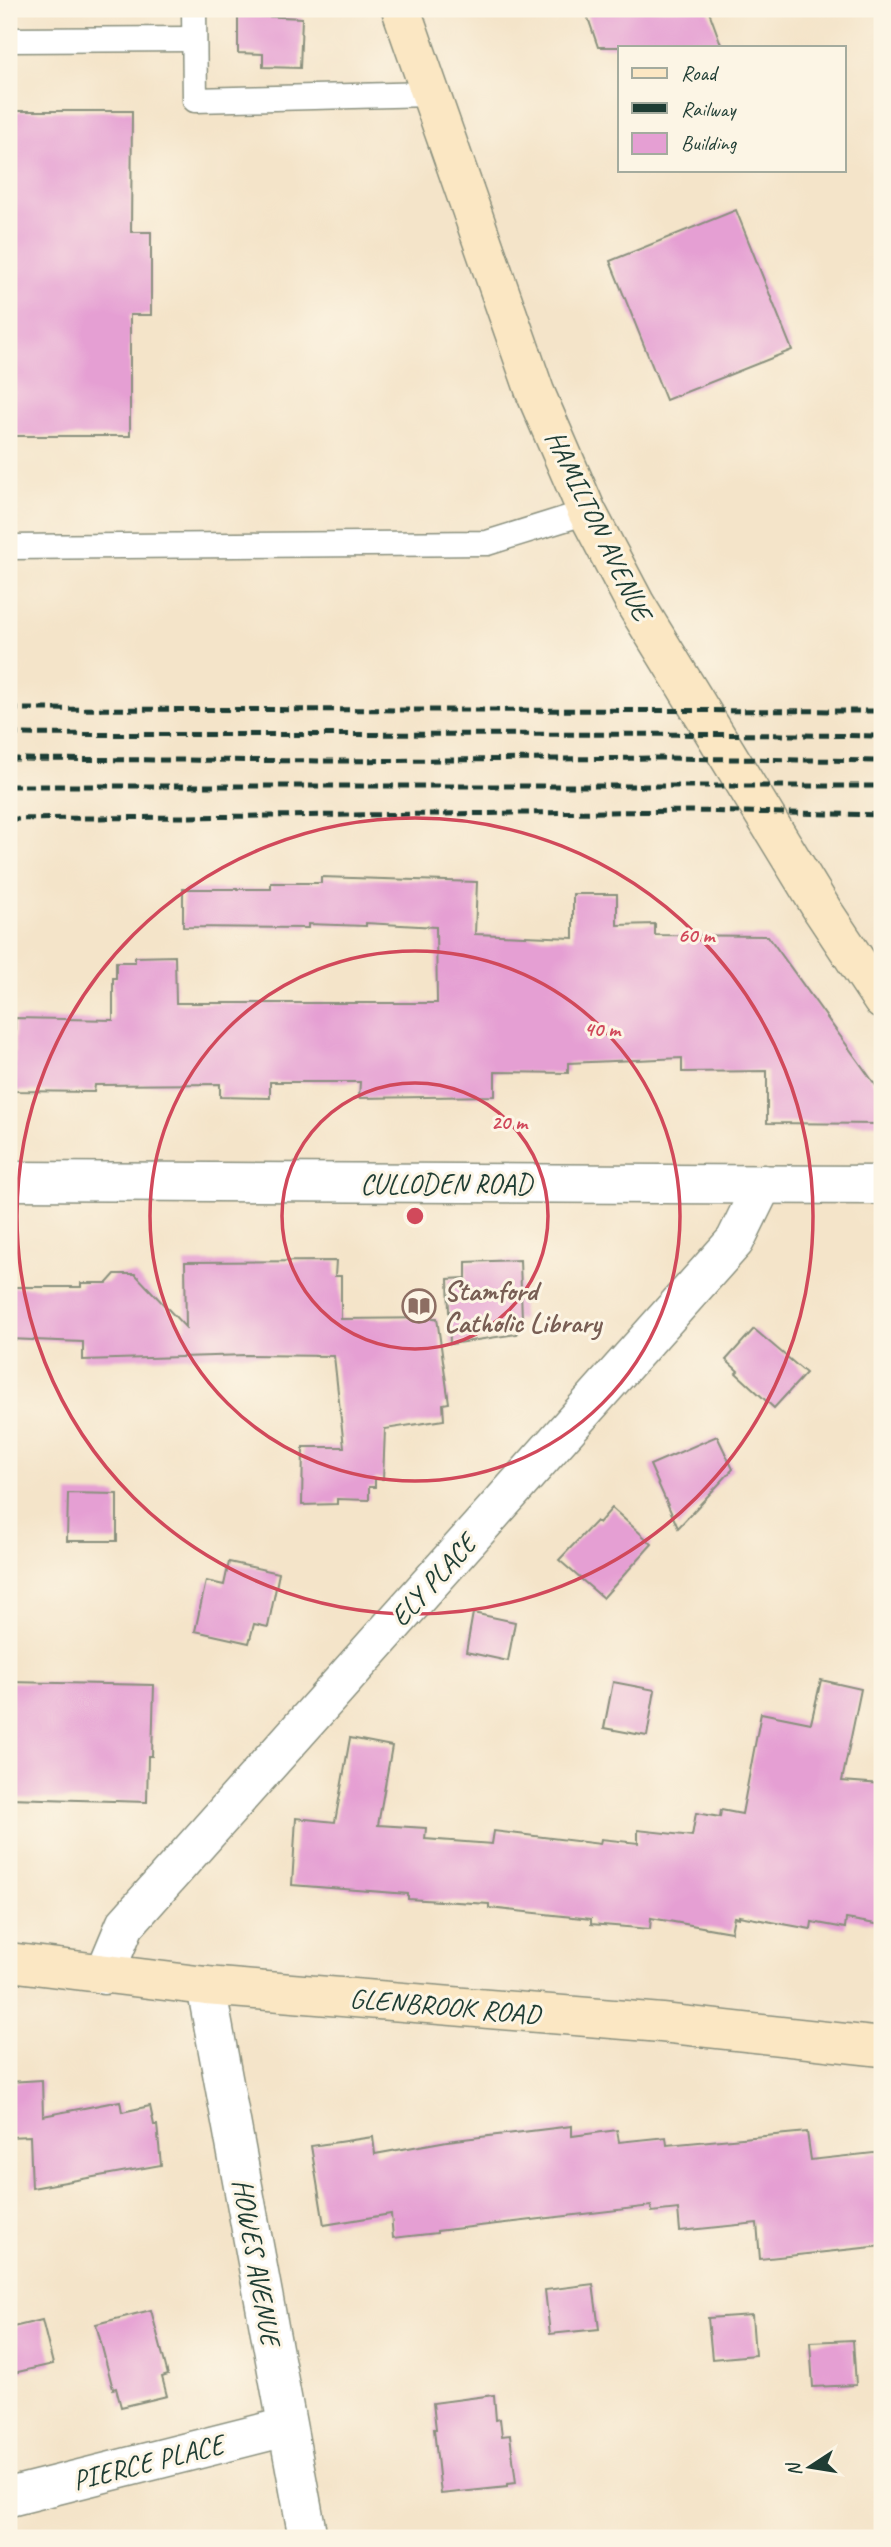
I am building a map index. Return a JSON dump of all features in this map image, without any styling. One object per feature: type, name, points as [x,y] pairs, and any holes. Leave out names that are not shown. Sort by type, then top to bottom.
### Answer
[{"type":"street","name":"HAMILTON AVENUE","points":[[401,9],[535,392],[587,512],[643,616],[823,911],[882,1000]]},
{"type":"street","name":"CULLODEN ROAD","points":[[9,1181],[882,1185]]},
{"type":"street","name":"ELY PLACE","points":[[104,1975],[125,1925],[735,1241],[762,1184]]},
{"type":"street","name":"GLENBROOK ROAD","points":[[9,1962],[206,1986],[662,2023],[882,2047]]},
{"type":"street","name":"HOWES AVENUE","points":[[206,1986],[308,2538]]},
{"type":"street","name":"PIERCE PLACE","points":[[9,2497],[286,2427]]},
{"type":"lane","points":[[194,9],[195,100],[430,94]]},
{"type":"lane","points":[[9,40],[194,39]]},
{"type":"lane","points":[[9,547],[487,543],[587,512]]},
{"type":"building","points":[[585,9],[708,9],[722,46],[618,46],[598,47]]},
{"type":"building","points":[[238,15],[302,18],[300,68],[263,67],[263,54],[238,53]]},
{"type":"building","points":[[9,111],[132,111],[131,232],[151,232],[151,315],[130,315],[130,436],[9,436]]},
{"type":"building","points":[[736,210],[792,350],[666,400],[610,261]]},
{"type":"building","points":[[321,877],[477,882],[475,934],[573,938],[573,894],[617,894],[617,925],[655,924],[655,935],[768,936],[882,1094],[882,1124],[767,1123],[767,1071],[682,1072],[682,1058],[568,1063],[568,1073],[495,1072],[495,1096],[359,1098],[360,1082],[270,1082],[270,1098],[220,1097],[220,1084],[95,1085],[94,1092],[14,1091],[15,1018],[113,1020],[113,978],[116,978],[116,962],[135,962],[135,957],[175,956],[176,1003],[437,1003],[436,927],[366,923],[366,926],[308,924],[308,928],[183,927],[183,889],[271,889],[271,883],[321,883]]},
{"type":"building","points":[[520,1260],[522,1319],[516,1319],[517,1334],[450,1344],[448,1279],[466,1278],[466,1262]]},
{"type":"building","points":[[336,1261],[335,1276],[341,1276],[341,1319],[437,1318],[449,1403],[443,1404],[444,1420],[385,1429],[383,1479],[375,1479],[375,1487],[369,1487],[369,1500],[337,1499],[337,1504],[302,1505],[303,1447],[344,1447],[334,1356],[246,1355],[83,1360],[83,1342],[9,1339],[9,1287],[81,1287],[81,1283],[107,1283],[115,1274],[135,1274],[186,1328],[185,1262]]},
{"type":"building","points":[[754,1329],[806,1373],[774,1408],[736,1373],[738,1371],[726,1360]]},
{"type":"building","points":[[717,1436],[733,1469],[678,1528],[650,1465]]},
{"type":"building","points":[[68,1493],[117,1494],[117,1541],[67,1541]]},
{"type":"building","points":[[612,1508],[652,1544],[603,1598],[559,1560]]},
{"type":"building","points":[[229,1562],[279,1573],[268,1627],[254,1624],[249,1643],[195,1631],[206,1581],[224,1585]]},
{"type":"building","points":[[473,1613],[515,1622],[508,1661],[466,1652]]},
{"type":"building","points":[[821,1680],[861,1689],[842,1781],[882,1784],[882,1925],[846,1919],[845,1928],[812,1922],[811,1929],[739,1916],[734,1917],[731,1932],[651,1918],[650,1929],[591,1924],[591,1919],[489,1908],[489,1904],[408,1899],[408,1894],[292,1885],[296,1818],[335,1822],[350,1738],[392,1746],[378,1825],[426,1828],[425,1839],[492,1844],[494,1831],[600,1844],[601,1839],[638,1843],[638,1830],[692,1836],[696,1813],[720,1817],[721,1810],[742,1814],[761,1713],[811,1723]]},
{"type":"building","points":[[9,1682],[154,1685],[152,1756],[148,1756],[147,1802],[9,1798]]},
{"type":"building","points":[[613,1682],[655,1690],[647,1736],[604,1728]]},
{"type":"building","points":[[42,2080],[43,2116],[120,2101],[122,2112],[150,2106],[154,2125],[157,2125],[161,2165],[32,2188],[30,2136],[9,2137],[9,2082]]},
{"type":"building","points":[[572,2126],[572,2136],[617,2130],[619,2142],[666,2137],[667,2145],[807,2132],[811,2160],[882,2152],[882,2246],[760,2259],[757,2223],[680,2231],[678,2209],[652,2212],[651,2206],[393,2238],[391,2214],[324,2225],[311,2146],[373,2137],[375,2154],[447,2141]]},
{"type":"building","points":[[593,2284],[599,2329],[550,2334],[545,2290]]},
{"type":"building","points":[[151,2310],[168,2375],[162,2377],[167,2396],[121,2407],[116,2388],[113,2389],[96,2324]]},
{"type":"building","points":[[752,2315],[755,2355],[712,2359],[708,2318]]},
{"type":"building","points":[[42,2320],[53,2364],[9,2374],[9,2328]]},
{"type":"building","points":[[853,2340],[856,2385],[813,2387],[810,2342]]},
{"type":"building","points":[[494,2395],[496,2420],[500,2419],[502,2436],[510,2435],[516,2483],[507,2484],[507,2487],[441,2494],[433,2403]]},
{"type":"railway","points":[[9,709],[882,711]]},
{"type":"railway","points":[[9,734],[882,736]]},
{"type":"railway","points":[[9,759],[337,761],[660,758],[882,761]]},
{"type":"railway","points":[[9,786],[882,786]]},
{"type":"railway","points":[[9,819],[692,811],[882,815]]},
{"type":"place","name":"Stamford Catholic Library","points":[[419,1306]]}]
